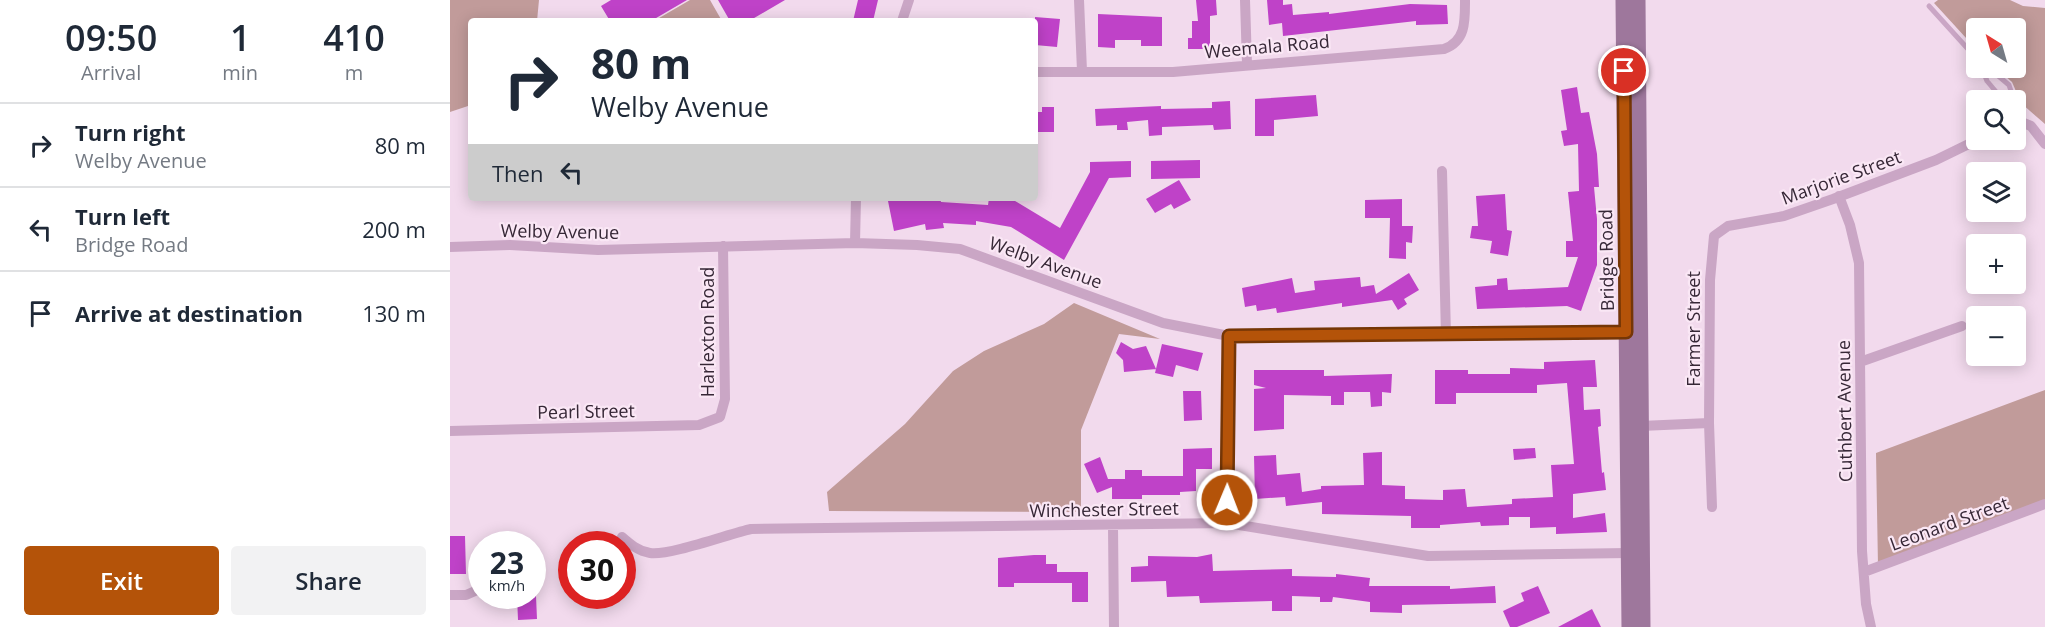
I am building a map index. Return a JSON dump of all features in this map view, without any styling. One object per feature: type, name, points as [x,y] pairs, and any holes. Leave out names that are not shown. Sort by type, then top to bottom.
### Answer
[{"type":"main road","name":"Bridge Road","points":[[1623,0],[1633,332],[1635,553],[1643,627]]},
{"type":"main road","name":"Bridge Road","points":[[1629,627],[1641,426],[1633,332],[1638,0]]},
{"type":"street","points":[[903,18],[909,0]]},
{"type":"street","points":[[1079,0],[1082,71]]},
{"type":"street","points":[[1245,0],[1247,64]]},
{"type":"street","name":"Weemala Road","points":[[1038,72],[1173,72],[1444,49],[1455,45],[1461,35],[1465,0]]},
{"type":"street","points":[[2026,127],[2045,144]]},
{"type":"street","name":"Marjorie Street","points":[[1714,236],[1728,226],[1784,216],[1936,160],[1966,145]]},
{"type":"street","points":[[1442,171],[1446,336]]},
{"type":"street","name":"Cuthbert Avenue","points":[[1839,196],[1859,263],[1864,572],[1870,627]]},
{"type":"street","points":[[855,243],[856,201]]},
{"type":"street","name":"Farmer Street","points":[[1712,507],[1709,423],[1710,266],[1714,236]]},
{"type":"street","name":"Welby Avenue","points":[[450,247],[510,245],[598,250],[855,243],[960,249],[1164,323],[1229,336],[1446,336],[1633,332]]},
{"type":"street","name":"Harlexton Road","points":[[720,417],[725,399],[723,246]]},
{"type":"street","points":[[1860,362],[1962,326]]},
{"type":"street","points":[[1227,524],[1229,336]]},
{"type":"street","name":"Pearl Street","points":[[450,431],[699,425],[720,417]]},
{"type":"street","points":[[1641,426],[1709,423]]},
{"type":"street","name":"Leonard Street","points":[[1864,572],[2045,504]]},
{"type":"street","name":"Winchester Street","points":[[636,549],[651,553],[678,549],[751,529],[1113,527],[1227,524],[1428,556],[1635,553]]},
{"type":"street","points":[[1113,527],[1114,627]]},
{"type":"street","points":[[450,595],[468,594]]},
{"type":"lane","points":[[1929,6],[1966,47]]},
{"type":"lane","points":[[2000,78],[2010,90]]},
{"type":"shaded area","points":[[450,0],[539,0],[537,18],[468,18],[468,106],[450,112]]},
{"type":"shaded area","points":[[690,0],[710,0],[720,18],[659,18]]},
{"type":"shaded area","points":[[1938,0],[2010,0],[2023,6],[2045,8],[2045,124],[2026,107],[2026,90],[2015,90],[2007,78],[2026,78],[2026,18],[1966,18],[1966,38],[1934,3]]},
{"type":"shaded area","points":[[1074,303],[1160,339],[1119,334],[1081,430],[1081,512],[829,511],[827,492],[905,424],[953,371],[984,351],[1044,324]]},
{"type":"shaded area","points":[[2045,390],[2045,504],[1878,566],[1876,453]]},
{"type":"building","points":[[611,0],[687,0],[656,18],[608,18],[601,6]]},
{"type":"building","points":[[718,0],[785,0],[754,18],[728,18]]},
{"type":"building","points":[[858,0],[878,0],[874,18],[854,18]]},
{"type":"building","points":[[1196,0],[1216,0],[1217,15],[1210,16],[1210,49],[1188,49],[1188,38],[1192,38],[1192,21],[1198,21]]},
{"type":"building","points":[[1267,0],[1283,0],[1283,5],[1292,4],[1293,15],[1329,12],[1329,14],[1410,4],[1447,5],[1448,24],[1416,25],[1416,21],[1283,36],[1282,23],[1269,25]]},
{"type":"building","points":[[1098,14],[1162,17],[1162,46],[1141,46],[1141,40],[1115,40],[1115,48],[1098,47]]},
{"type":"building","points":[[1035,17],[1060,19],[1057,47],[1038,45],[1038,18]]},
{"type":"building","points":[[1577,87],[1581,113],[1589,112],[1597,154],[1599,187],[1594,187],[1597,265],[1581,311],[1567,306],[1477,309],[1475,287],[1497,285],[1497,279],[1507,278],[1508,290],[1568,287],[1578,257],[1566,257],[1566,241],[1573,241],[1568,192],[1579,191],[1578,144],[1564,146],[1561,131],[1567,130],[1561,90]]},
{"type":"building","points":[[1316,95],[1318,116],[1274,120],[1274,136],[1255,136],[1255,99]]},
{"type":"building","points":[[1230,101],[1231,129],[1214,130],[1213,125],[1162,127],[1162,135],[1149,136],[1148,120],[1127,122],[1128,130],[1117,130],[1117,125],[1096,126],[1095,109],[1161,106],[1161,109],[1212,108],[1212,102]]},
{"type":"building","points":[[1042,107],[1054,107],[1054,132],[1038,132],[1038,112],[1042,112]]},
{"type":"building","points":[[1200,160],[1200,178],[1151,179],[1151,161]]},
{"type":"building","points":[[1131,161],[1131,177],[1109,178],[1064,260],[1011,227],[976,221],[976,225],[943,223],[944,228],[926,230],[925,224],[894,231],[888,201],[941,201],[988,205],[989,201],[1015,201],[1060,228],[1090,172],[1090,162]]},
{"type":"building","points":[[1179,180],[1191,200],[1174,209],[1171,204],[1155,213],[1146,199]]},
{"type":"building","points":[[1505,194],[1507,230],[1512,231],[1508,256],[1490,253],[1492,241],[1470,238],[1472,226],[1478,226],[1476,196]]},
{"type":"building","points":[[1402,199],[1402,226],[1413,226],[1412,243],[1406,242],[1406,259],[1389,258],[1390,218],[1365,218],[1365,200]]},
{"type":"building","points":[[1409,273],[1419,290],[1404,299],[1407,304],[1398,310],[1392,300],[1342,307],[1342,303],[1277,313],[1276,308],[1257,311],[1256,305],[1245,307],[1242,288],[1292,278],[1295,293],[1315,290],[1314,281],[1360,277],[1361,287],[1374,285],[1376,294]]},
{"type":"building","points":[[1121,342],[1133,349],[1146,346],[1156,369],[1124,372],[1123,360],[1116,353]]},
{"type":"building","points":[[1162,344],[1203,353],[1198,371],[1176,365],[1173,377],[1155,373]]},
{"type":"building","points":[[1595,360],[1597,387],[1583,387],[1584,410],[1600,409],[1601,426],[1598,427],[1602,473],[1604,472],[1606,490],[1573,494],[1573,518],[1605,513],[1607,532],[1556,534],[1556,527],[1530,528],[1530,517],[1509,517],[1509,525],[1481,526],[1480,522],[1440,525],[1440,528],[1411,528],[1411,516],[1322,514],[1322,502],[1286,506],[1285,497],[1255,499],[1254,456],[1276,455],[1277,475],[1300,473],[1302,492],[1321,489],[1321,486],[1364,485],[1363,453],[1382,452],[1382,485],[1405,486],[1405,499],[1443,500],[1443,490],[1465,489],[1467,507],[1512,504],[1512,499],[1553,497],[1551,465],[1574,464],[1567,383],[1537,385],[1537,393],[1456,393],[1456,404],[1435,404],[1435,370],[1468,370],[1468,374],[1510,374],[1510,368],[1544,369],[1544,362]]},
{"type":"building","points":[[1254,370],[1324,370],[1324,376],[1392,374],[1391,393],[1382,392],[1382,406],[1371,407],[1370,392],[1344,392],[1344,405],[1331,405],[1331,396],[1284,395],[1284,429],[1254,431],[1254,389],[1266,388],[1254,385]]},
{"type":"building","points":[[1183,391],[1201,391],[1202,420],[1184,421]]},
{"type":"building","points":[[1212,448],[1212,469],[1196,469],[1196,491],[1180,492],[1180,495],[1142,495],[1142,499],[1112,499],[1112,487],[1097,493],[1084,464],[1100,457],[1108,479],[1125,479],[1125,470],[1142,470],[1142,476],[1183,476],[1183,449]]},
{"type":"building","points":[[1535,448],[1536,458],[1514,460],[1513,449]]},
{"type":"building","points":[[450,536],[465,536],[466,574],[450,574]]},
{"type":"building","points":[[1212,554],[1213,571],[1292,569],[1292,576],[1336,577],[1336,574],[1370,578],[1369,586],[1450,586],[1450,589],[1495,586],[1496,603],[1402,605],[1402,613],[1370,612],[1370,602],[1333,597],[1332,602],[1320,602],[1320,597],[1292,596],[1292,611],[1272,611],[1272,601],[1200,603],[1199,596],[1167,597],[1166,581],[1131,582],[1131,567],[1148,566],[1148,556],[1197,557]]},
{"type":"building","points":[[1046,555],[1046,564],[1057,564],[1057,572],[1088,572],[1088,602],[1072,602],[1072,583],[1014,583],[1014,587],[998,587],[998,558]]},
{"type":"building","points":[[1538,586],[1550,613],[1517,627],[1510,627],[1503,611],[1524,601],[1521,593]]},
{"type":"building","points":[[518,609],[537,609],[537,619],[518,620]]},
{"type":"building","points":[[1592,609],[1601,627],[1558,627],[1579,616]]},
{"type":"route","points":[[1227,500],[1229,336],[1446,336],[1626,332],[1624,71]]}]
